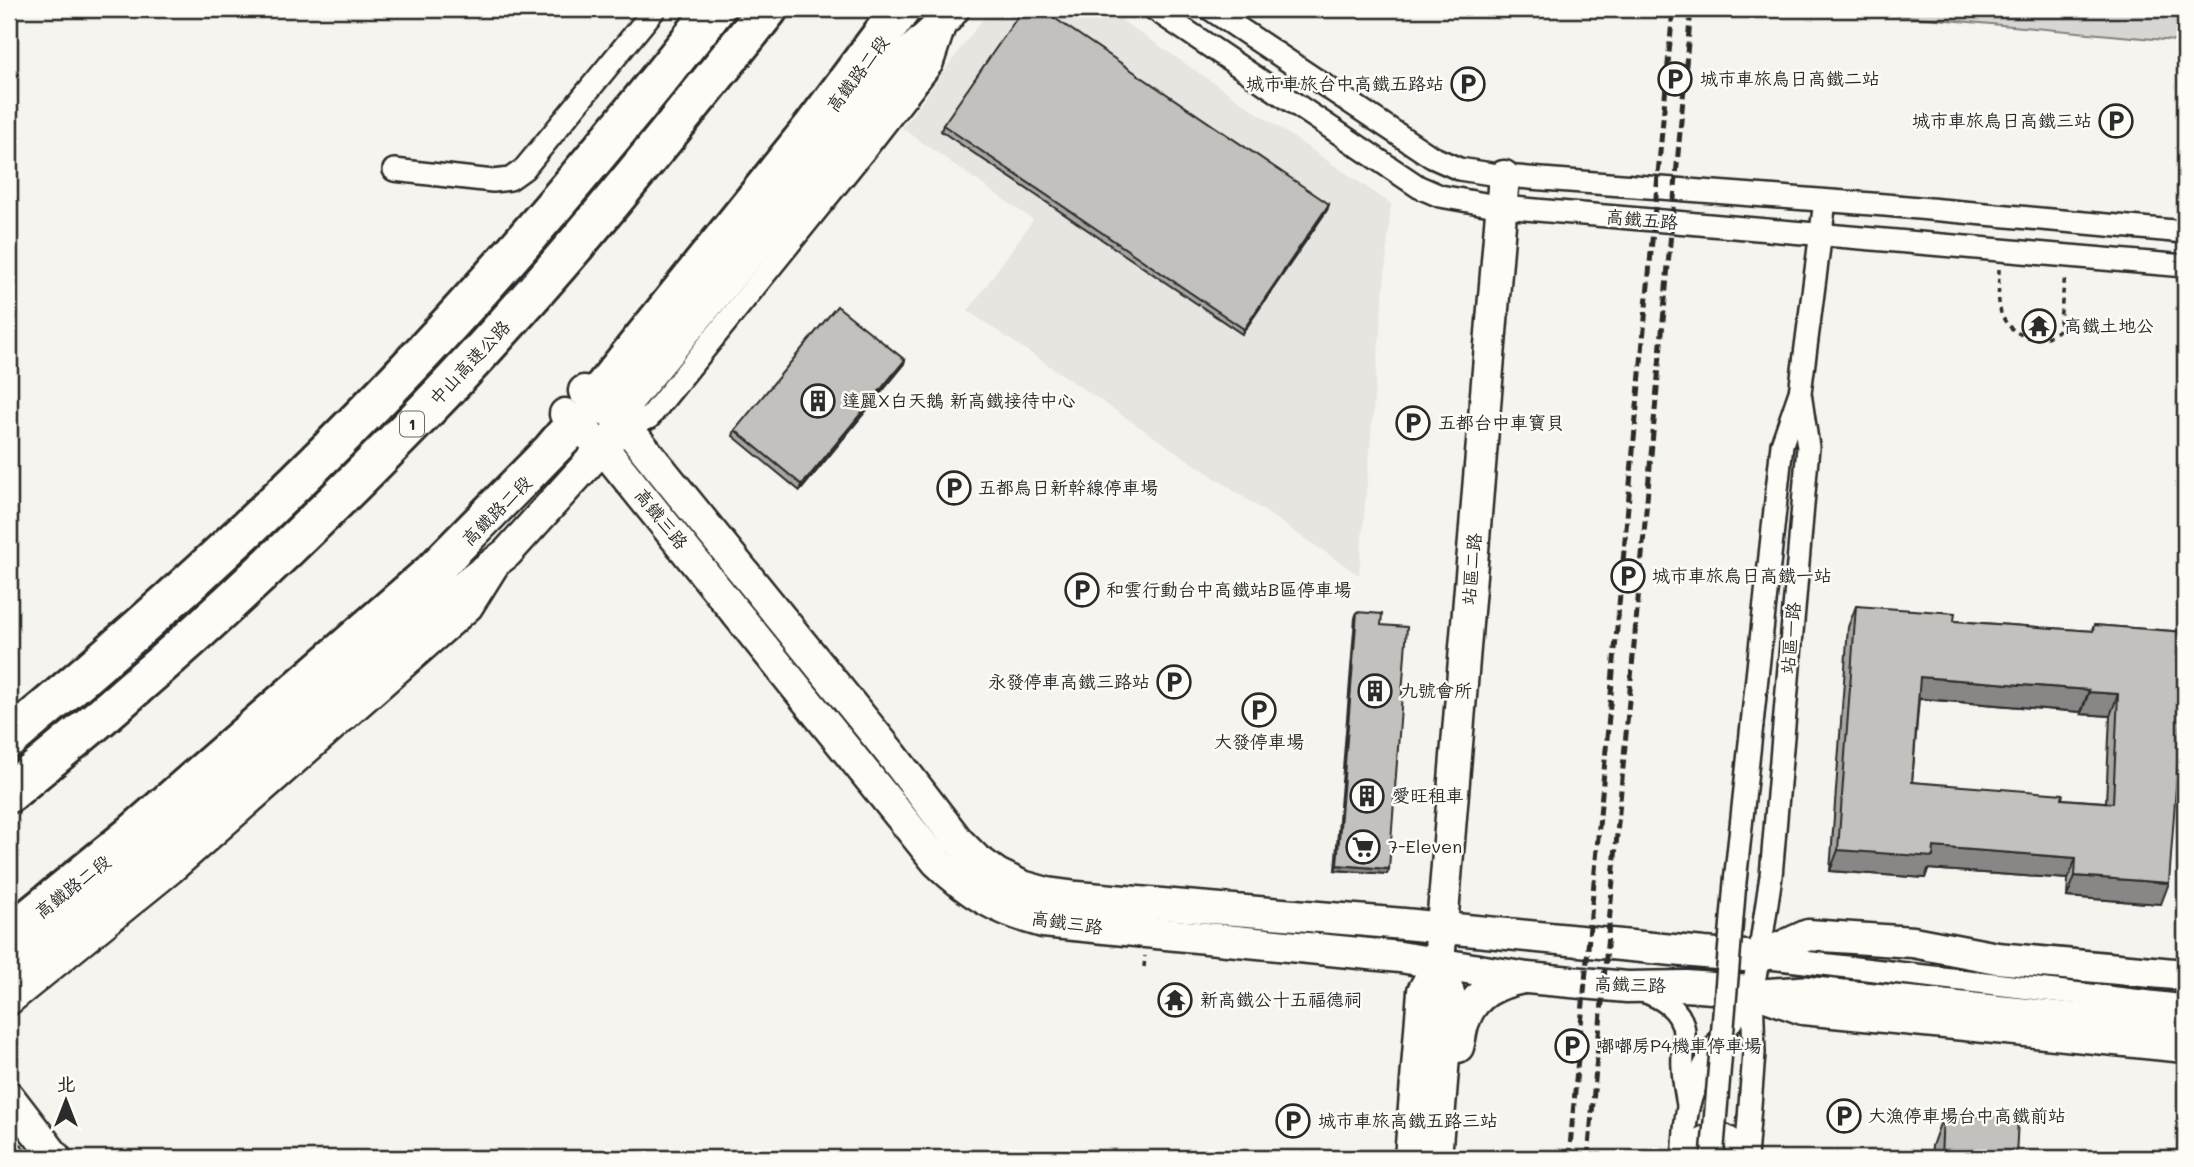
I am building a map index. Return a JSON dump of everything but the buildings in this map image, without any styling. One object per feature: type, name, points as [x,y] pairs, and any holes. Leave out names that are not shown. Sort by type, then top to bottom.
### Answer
[{"type":"highway","name":"1","points":[[9,739],[101,663],[237,539],[398,380],[572,185],[715,9]]},
{"type":"highway","name":"中山高速公路","points":[[9,793],[128,694],[255,578],[427,409],[604,211],[768,9]]},
{"type":"street","points":[[394,170],[493,181],[510,179],[524,169],[655,9]]},
{"type":"street","name":"高鐵路二段","points":[[9,937],[135,837],[434,573],[579,406],[626,364],[814,132],[906,9]]},
{"type":"street","name":"高鐵五路","points":[[1154,9],[1419,187],[1440,196],[1502,206],[2185,266]]},
{"type":"street","name":"高鐵五路","points":[[1210,9],[1432,157],[1459,169],[1504,176],[2185,232]]},
{"type":"street","name":"高鐵路二段","points":[[9,974],[155,856],[455,593],[507,553],[624,424],[628,401],[838,146],[912,50],[951,13]]},
{"type":"street","name":"站區二路","points":[[1436,1158],[1449,993],[1439,962],[1504,176]]},
{"type":"street","name":"站區一路","points":[[1744,1158],[1754,1053],[1752,991],[1771,876],[1808,447],[1800,393],[1825,201]]},
{"type":"street","points":[[1712,1158],[1735,882],[1782,444],[1800,393]]},
{"type":"street","name":"高鐵三路","points":[[579,406],[624,424],[886,748],[944,825],[976,859],[1022,886],[1077,897],[1759,957],[2179,1021]]},
{"type":"street","name":"高鐵三路","points":[[579,406],[604,448],[937,862],[960,884],[984,900],[1016,915],[1043,922],[1439,962],[1527,978],[1627,987],[1686,986],[1752,991],[1802,1009],[2179,1021]]},
{"type":"street","name":"高鐵路二段","points":[[9,1005],[173,872],[471,609],[507,553]]},
{"type":"street","name":"高鐵三路","points":[[1759,957],[1808,935],[1913,942],[1997,958],[2185,975]]},
{"type":"street","name":"站區二路","points":[[1410,1158],[1423,991],[1439,962]]},
{"type":"street","points":[[1440,1102],[1468,1012],[1479,997],[1498,984],[1527,978]]},
{"type":"street","points":[[1627,987],[1661,999],[1672,1006],[1681,1018],[1684,1031],[1683,1067],[1689,1106]]},
{"type":"street","name":"站區一路","points":[[1684,1158],[1689,1106],[1713,1050],[1752,991]]},
{"type":"street","points":[[9,1097],[56,1158]]},
{"type":"street","points":[[1684,1158],[1695,1142],[1705,1135],[1716,1134],[1736,1144],[1744,1158]]},
{"type":"lane","name":"高鐵路二段","points":[[9,917],[123,824],[423,562],[579,406],[884,9]]},
{"type":"path","points":[[1999,268],[1999,305],[2002,316],[2023,336],[2035,338],[2046,338],[2059,329],[2062,323],[2066,273]]},
{"type":"path","points":[[1144,967],[1145,954]]},
{"type":"shaded area","points":[[990,9],[1105,9],[1391,204],[1359,575],[968,311],[1033,220],[902,128]]},
{"type":"shaded area","points":[[1829,9],[2185,9],[2185,42]]},
{"type":"railway","points":[[1569,1158],[1673,9]]},
{"type":"railway","points":[[1588,1158],[1691,9]]},
{"type":"place","name":"城市車旅烏日高鐵二站","points":[[1675,79]]},
{"type":"place","name":"城市車旅台中高鐵五路站","points":[[1468,84]]},
{"type":"place","name":"城市車旅烏日高鐵三站","points":[[2116,121]]},
{"type":"place","name":"高鐵土地公","points":[[2039,326]]},
{"type":"place","name":"達麗X白天鵝 新高鐵接待中心","points":[[818,401]]},
{"type":"place","name":"五都台中車寶貝","points":[[1413,423]]},
{"type":"place","name":"五都烏日新幹線停車場","points":[[954,488]]},
{"type":"place","name":"城市車旅烏日高鐵一站","points":[[1628,576]]},
{"type":"place","name":"和雲行動台中高鐵站B區停車場","points":[[1082,590]]},
{"type":"place","name":"永發停車高鐵三路站","points":[[1174,682]]},
{"type":"place","name":"九號會所","points":[[1375,691]]},
{"type":"place","name":"大發停車場","points":[[1259,710]]},
{"type":"place","name":"愛旺租車","points":[[1367,796]]},
{"type":"place","name":"7-Eleven","points":[[1363,847]]},
{"type":"place","name":"新高鐵公十五福德祠","points":[[1175,1000]]},
{"type":"place","name":"嘟嘟房P4機車停車場","points":[[1572,1046]]},
{"type":"place","name":"大漁停車場台中高鐵前站","points":[[1844,1116]]},
{"type":"place","name":"城市車旅高鐵五路三站","points":[[1293,1121]]}]
